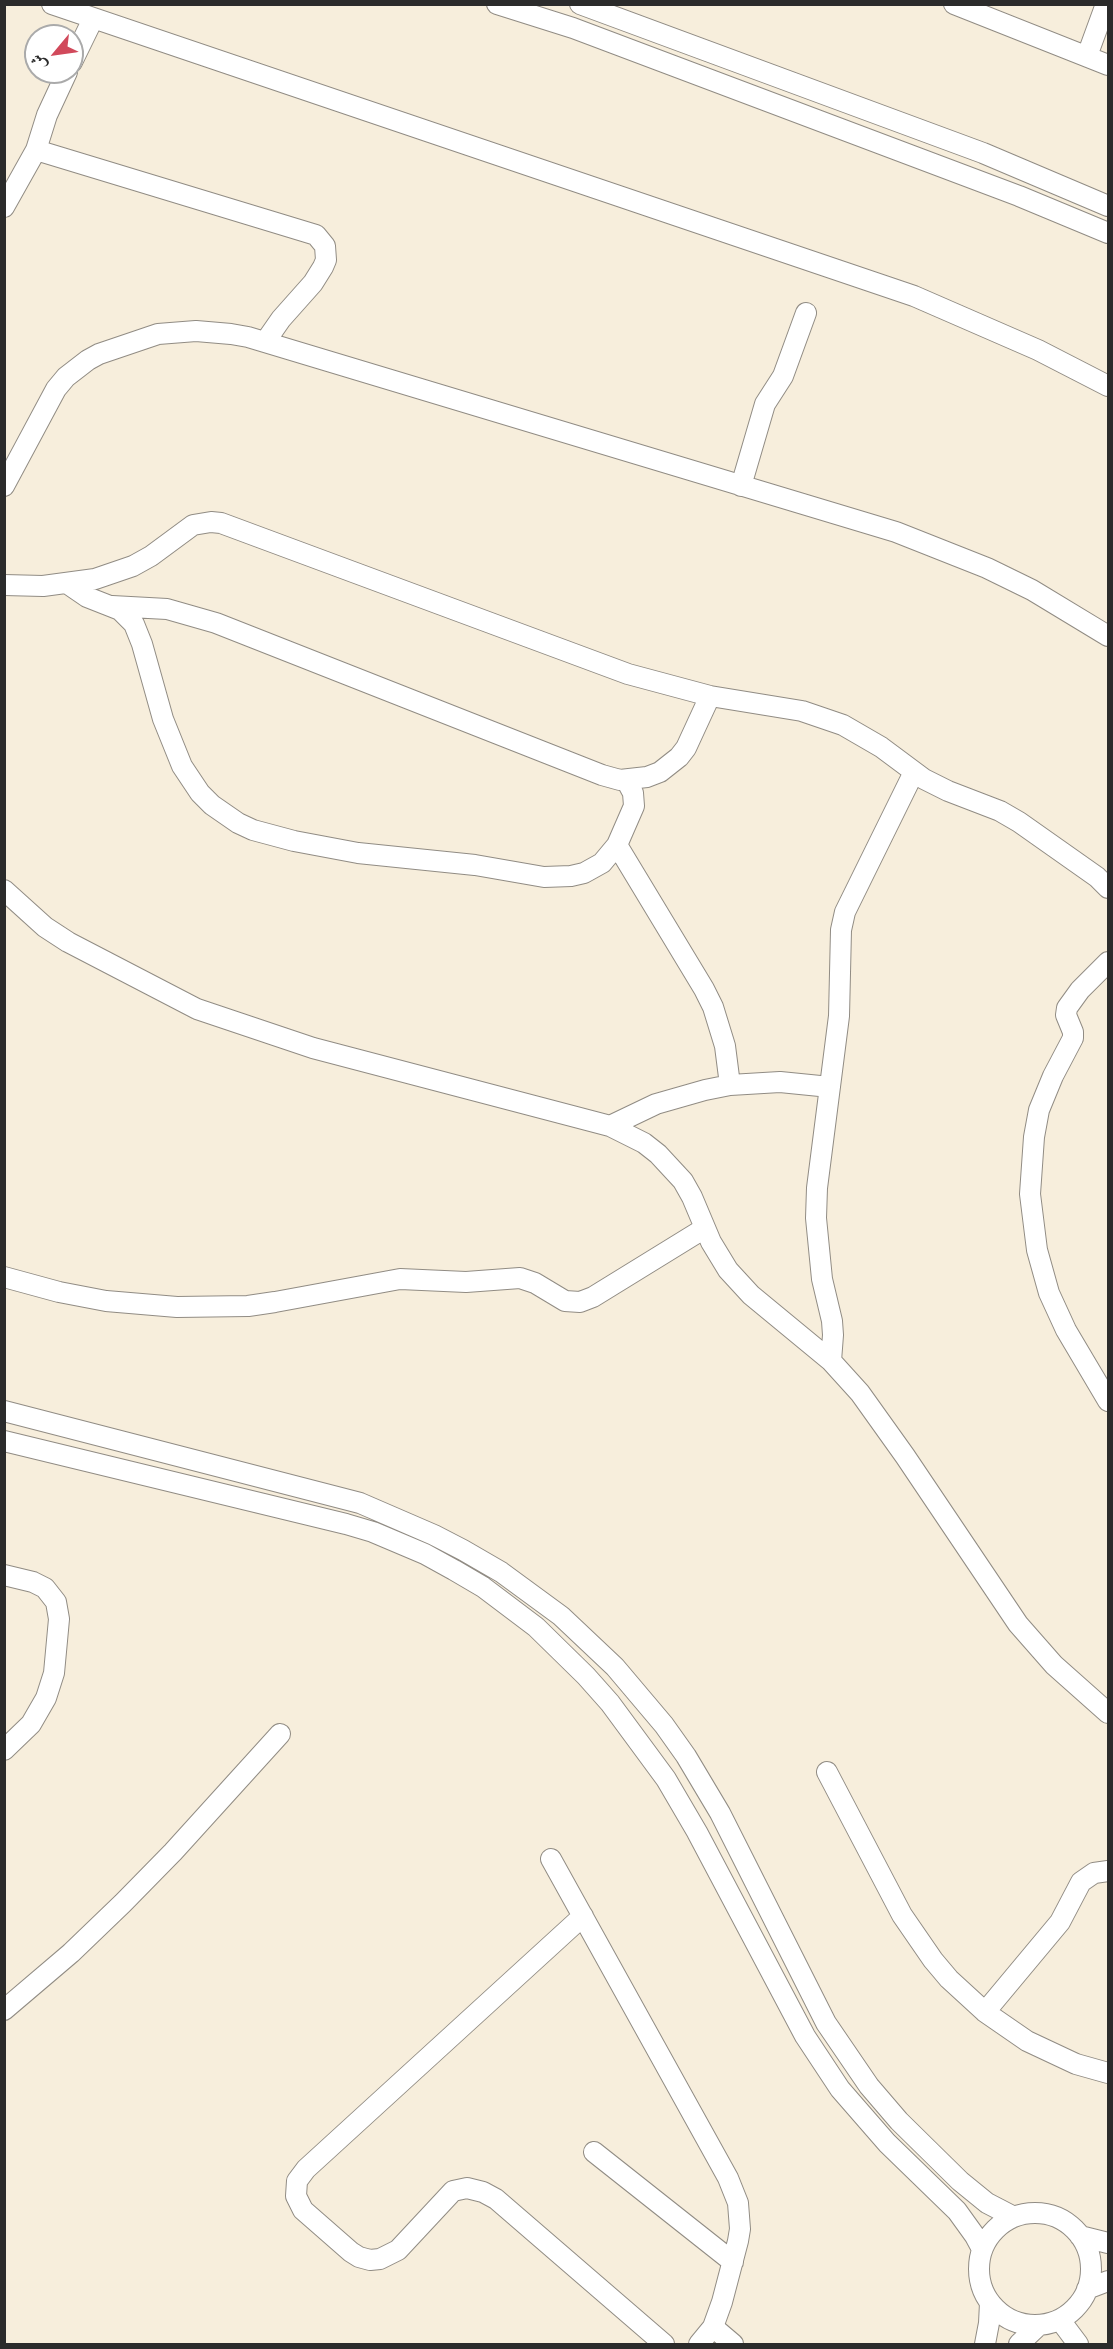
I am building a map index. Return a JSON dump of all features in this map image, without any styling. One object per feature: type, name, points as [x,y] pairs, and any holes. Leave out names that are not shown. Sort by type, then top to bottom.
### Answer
[{"type":"street","points":[[52,4],[93,20],[914,296],[1038,350],[1108,386]]},
{"type":"street","points":[[498,4],[573,28],[1018,196],[1108,233]]},
{"type":"street","points":[[580,4],[983,153],[1108,206]]},
{"type":"street","points":[[954,4],[1108,65]]},
{"type":"street","points":[[1086,56],[1106,4]]},
{"type":"street","points":[[84,38],[93,20]]},
{"type":"street","points":[[4,207],[36,150],[47,115],[61,84]]},
{"type":"street","points":[[36,150],[316,235],[325,246],[326,260],[323,267],[266,342]]},
{"type":"street","points":[[741,486],[765,404],[783,376],[806,313]]},
{"type":"street","points":[[4,486],[56,389],[72,372],[88,360],[139,340],[177,332],[214,332],[266,342],[896,532],[942,549],[1032,590],[1108,636]]},
{"type":"street","points":[[4,585],[68,584],[95,579],[133,566],[151,556],[193,525],[221,523],[628,674],[710,696],[781,706],[823,717],[862,735],[914,772],[948,791],[1000,811],[1019,822],[1097,877],[1108,888]]},
{"type":"street","points":[[68,584],[87,597],[112,606],[128,616],[138,633],[163,719],[182,766],[200,793],[212,805],[238,823],[269,835],[320,847],[474,865],[544,878],[571,876],[593,869],[610,856],[617,845],[634,806],[633,793],[626,780]]},
{"type":"street","points":[[112,606],[166,609],[216,623],[602,775],[626,780],[647,777],[660,772],[679,757],[686,748],[710,696]]},
{"type":"street","points":[[831,1361],[834,1335],[822,1279],[816,1218],[817,1188],[839,1016],[840,946],[845,912],[914,772]]},
{"type":"street","points":[[617,845],[713,1007],[725,1046],[730,1085]]},
{"type":"street","points":[[4,890],[45,927],[94,958],[205,1012],[313,1048],[610,1126],[644,1143],[671,1167],[692,1197],[719,1256],[739,1283],[831,1361],[875,1413],[1018,1623],[1054,1665],[1108,1713]]},
{"type":"street","points":[[1108,962],[1080,990],[1067,1008],[1066,1015],[1073,1038],[1053,1076],[1040,1110],[1031,1166],[1030,1194],[1037,1250],[1049,1293],[1066,1330],[1108,1401]]},
{"type":"street","points":[[610,1126],[656,1104],[730,1085],[780,1082],[830,1087]]},
{"type":"street","points":[[4,1277],[59,1292],[106,1301],[177,1307],[248,1306],[400,1279],[466,1282],[520,1278],[535,1283],[565,1301],[580,1302],[593,1297],[705,1228]]},
{"type":"street","points":[[4,1411],[360,1503],[424,1530],[463,1550],[501,1572],[561,1616],[621,1674],[664,1725],[686,1756],[720,1813],[826,2023],[869,2086],[899,2121],[960,2181],[987,2203],[1014,2217]]},
{"type":"street","points":[[4,1441],[372,1532],[416,1550],[454,1570],[483,1587],[536,1627],[610,1703],[666,1779],[697,1832],[805,2036],[840,2089],[887,2143],[957,2211],[971,2229],[982,2249]]},
{"type":"street","points":[[4,1575],[33,1582],[45,1588],[56,1602],[59,1619],[54,1674],[46,1698],[31,1724],[4,1750]]},
{"type":"street","points":[[4,2010],[71,1953],[123,1903],[173,1852],[280,1734]]},
{"type":"street","points":[[827,1772],[917,1938],[949,1979],[985,2012],[1012,2032],[1049,2053],[1108,2073]]},
{"type":"street","points":[[551,1859],[734,2190],[738,2203],[740,2229],[733,2262],[718,2316],[699,2344]]},
{"type":"street","points":[[985,2012],[1060,1922],[1081,1882],[1094,1873],[1108,1871]]},
{"type":"street","points":[[583,1916],[306,2169],[297,2181],[296,2196],[303,2210],[351,2252],[370,2260],[380,2259],[398,2250],[453,2192],[467,2188],[483,2192],[496,2199],[664,2344]]},
{"type":"street","points":[[594,2152],[733,2262]]},
{"type":"street","points":[[1025,2214],[1050,2215],[1066,2223],[1080,2236],[1091,2270],[1087,2289],[1079,2304],[1060,2320],[1039,2325],[1024,2325],[1002,2315],[990,2303],[981,2285],[979,2273],[982,2249],[994,2230],[1014,2217],[1025,2214]]},
{"type":"street","points":[[1080,2236],[1108,2243]]},
{"type":"street","points":[[1087,2289],[1108,2281]]},
{"type":"street","points":[[985,2344],[990,2303]]},
{"type":"street","points":[[1060,2320],[1078,2344]]},
{"type":"street","points":[[1018,2344],[1039,2325]]},
{"type":"street","points":[[712,2327],[733,2344]]}]
